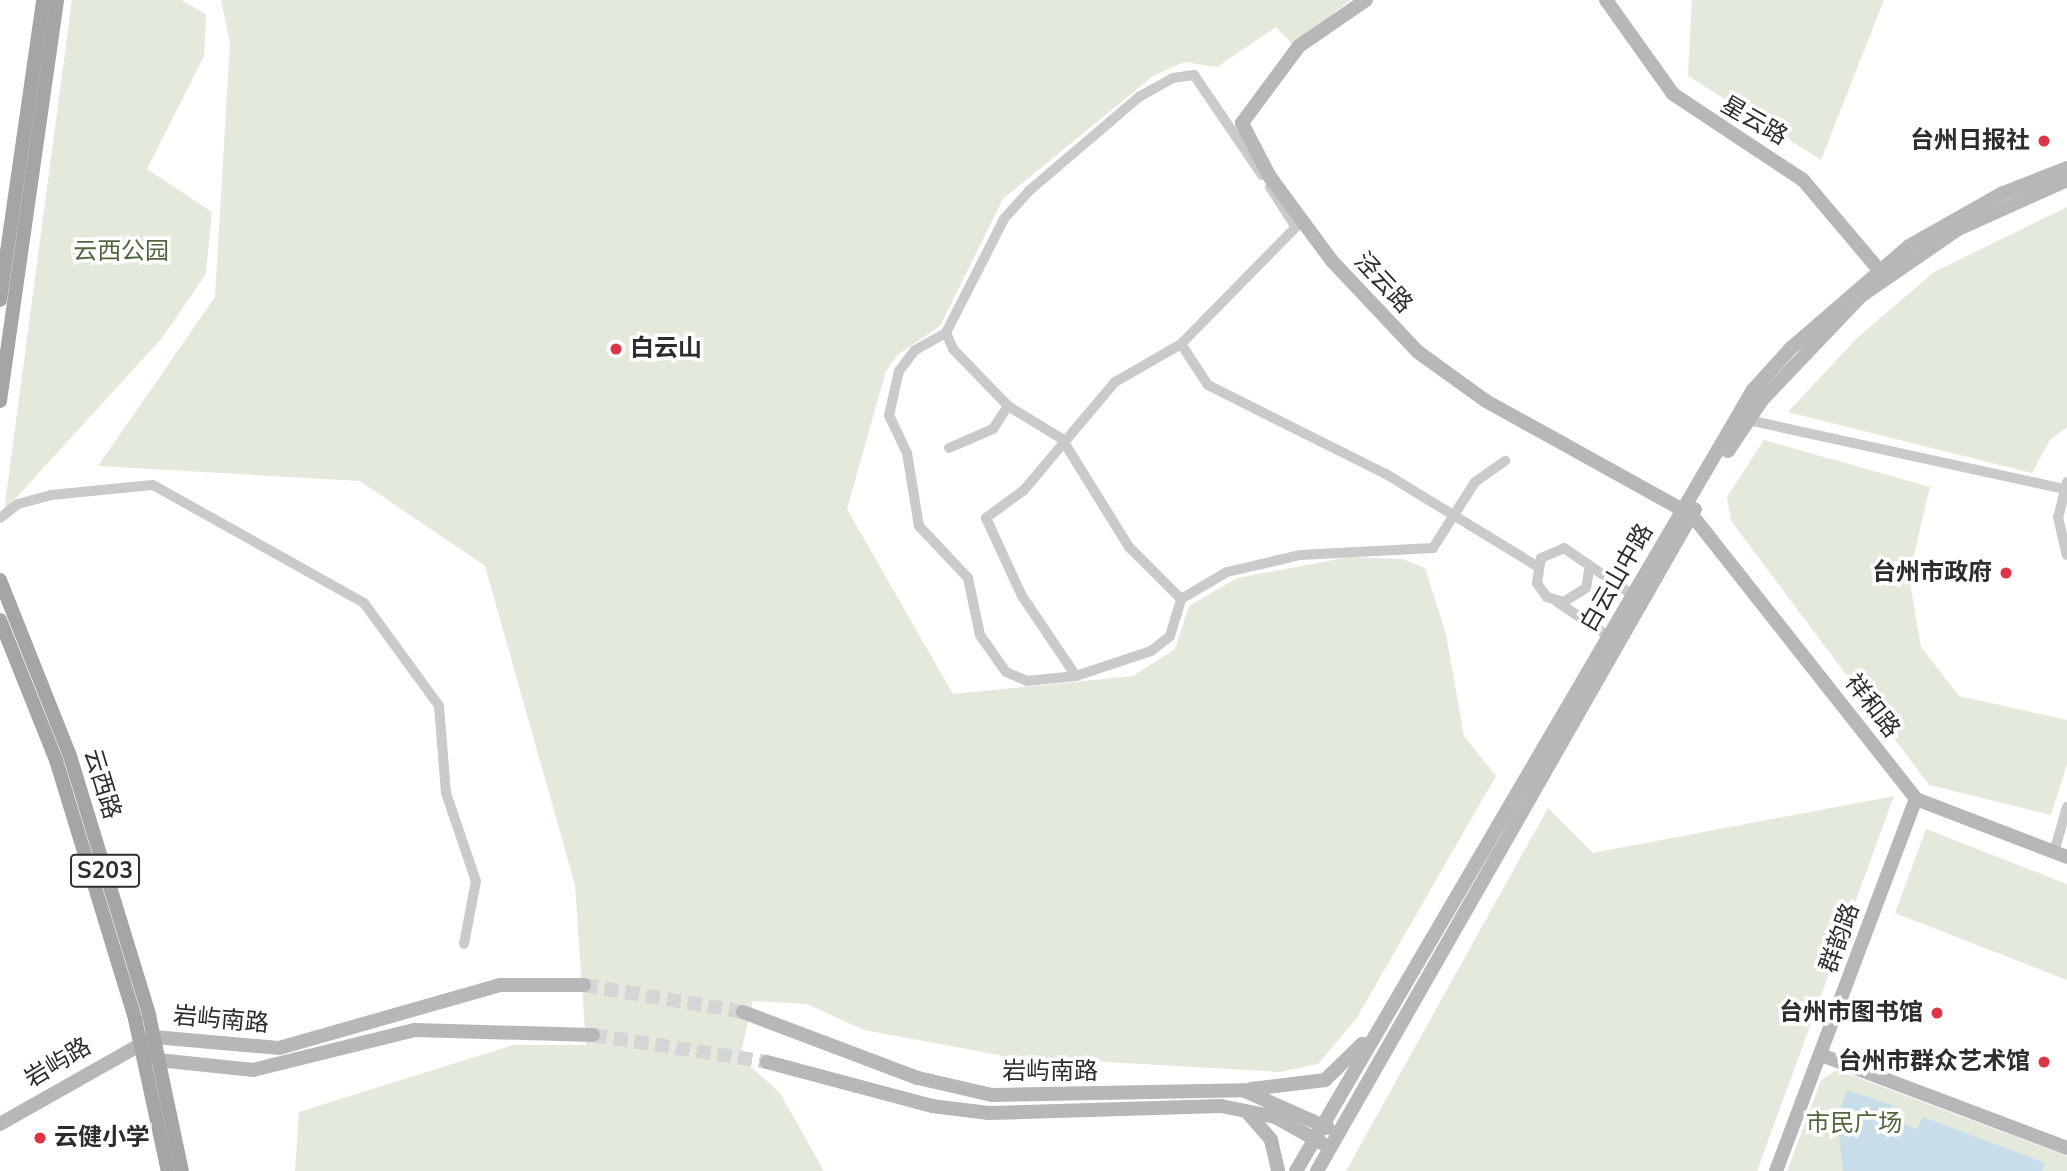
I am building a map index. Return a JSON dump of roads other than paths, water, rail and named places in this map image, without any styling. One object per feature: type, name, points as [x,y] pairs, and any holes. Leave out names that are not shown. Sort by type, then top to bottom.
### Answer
[{"type":"main road","points":[[0,300],[43,0]]},
{"type":"main road","points":[[0,401],[57,0]]},
{"type":"main road","name":"泾云路","points":[[1366,0],[1299,46],[1242,123],[1246,140],[1298,224],[1418,352],[1539,434],[1688,512]]},
{"type":"main road","name":"星云路","points":[[1606,0],[1673,94],[1802,180],[1882,274]]},
{"type":"main road","name":"白云山中路","points":[[1317,1171],[1688,512],[1753,390],[1882,274],[1943,224],[2067,168]]},
{"type":"main road","name":"白云山中路","points":[[1296,1171],[1633,595],[1748,420],[1805,349],[1882,274],[1958,229],[2067,180]]},
{"type":"main road","name":"祥和路","points":[[1688,512],[1916,799]]},
{"type":"main road","name":"云西路","points":[[0,580],[70,756],[154,1037],[182,1171]]},
{"type":"main road","name":"云西路","points":[[0,620],[56,760],[141,1047],[168,1171]]},
{"type":"main road","points":[[1916,799],[2060,854]]},
{"type":"main road","name":"群韵路","points":[[1776,1171],[1916,799]]},
{"type":"main road","name":"岩屿南路","points":[[584,985],[500,985],[279,1048],[154,1037],[141,1047],[158,1060],[253,1070],[415,1030],[593,1035]]},
{"type":"main road","points":[[1242,1090],[1302,1086],[1338,1072],[1405,988]]},
{"type":"main road","name":"岩屿南路","points":[[743,1012],[918,1078],[1015,1100],[1242,1090],[1321,1125]]},
{"type":"main road","name":"岩屿路","points":[[0,1124],[119,1052],[141,1047]]},
{"type":"main road","points":[[1821,1055],[2067,1148]]},
{"type":"main road","name":"岩屿南路","points":[[766,1062],[932,1106],[989,1113],[1246,1111],[1275,1117],[1331,1148]]},
{"type":"main road","points":[[1246,1111],[1271,1140],[1278,1171]]},
{"type":"main road","points":[[1321,1125],[1339,1133]]},
{"type":"street","points":[[1076,676],[1022,596],[986,518],[1024,490],[1062,439],[1115,382],[1181,344],[1233,297],[1298,224],[1194,75],[1173,78],[1139,97],[1021,200],[1004,219],[946,333],[915,351],[892,390],[889,415],[907,453],[919,526],[968,578],[980,635],[1006,672],[1027,681],[1076,676],[1151,651],[1170,636],[1181,599],[1227,572],[1300,555],[1433,548],[1475,482],[1505,461]]},
{"type":"street","points":[[946,333],[1008,406],[1062,439],[1129,547],[1181,599]]},
{"type":"street","points":[[1181,344],[1208,385],[1337,448],[1537,566]]},
{"type":"street","points":[[949,449],[993,429],[1008,406]]},
{"type":"street","points":[[1748,420],[2065,485],[2058,517],[2067,555]]},
{"type":"street","points":[[0,518],[18,503],[51,495],[153,485],[364,603],[439,706],[446,793],[475,881],[464,944]]},
{"type":"street","points":[[1609,637],[1556,601],[1537,583],[1537,566],[1548,552],[1564,548],[1580,555],[1589,570],[1633,595]]},
{"type":"street","points":[[1556,601],[1581,595],[1589,570]]},
{"type":"street","points":[[2060,854],[2067,807]]},
{"type":"water","points":[[1847,1090],[1892,1105],[1888,1118],[1917,1129],[1923,1117],[2045,1163],[2042,1171],[1843,1171],[1837,1118]]},
{"type":"tunnel","points":[[584,985],[743,1012]]},
{"type":"tunnel","points":[[593,1035],[767,1062]]},
{"type":"place","name":"台州日报社","points":[[2044,141]]},
{"type":"place","name":"白云山","points":[[616,349]]},
{"type":"place","name":"台州市政府","points":[[2006,573]]},
{"type":"place","name":"台州市图书馆","points":[[1937,1013]]},
{"type":"place","name":"台州市群众艺术馆","points":[[2044,1062]]},
{"type":"place","name":"云健小学","points":[[40,1138]]},
{"type":"park label","name":"云西公园","points":[[121,252]]},
{"type":"park label","name":"市民广场","points":[[1854,1124]]}]
